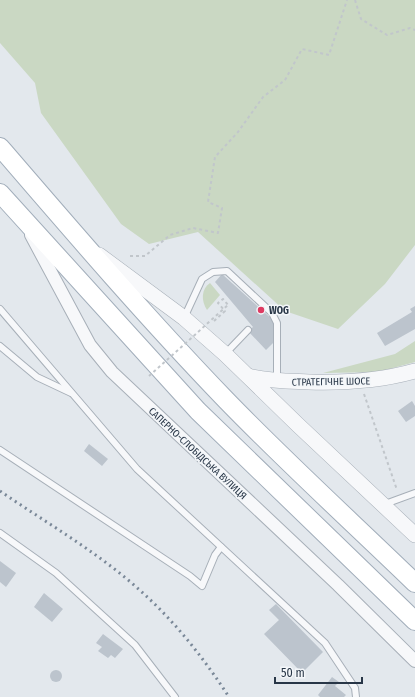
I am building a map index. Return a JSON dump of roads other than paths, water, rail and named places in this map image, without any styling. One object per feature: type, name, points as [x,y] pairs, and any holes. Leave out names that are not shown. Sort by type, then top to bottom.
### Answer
[{"type":"main road","points":[[0,147],[151,321],[226,400],[290,464],[415,583]]},
{"type":"main road","name":"САПЕРНО-СЛОБІДСЬКА ВУЛИЦЯ","points":[[0,193],[198,411],[415,621]]},
{"type":"street","name":"САПЕРНО-СЛОБІДСЬКА ВУЛИЦЯ","points":[[20,216],[90,345],[112,372],[315,563],[415,661]]},
{"type":"street","points":[[85,246],[127,274],[184,318],[226,354],[247,376],[415,535]]},
{"type":"street","name":"СТРАТЕГІЧНЕ ШОСЕ","points":[[247,376],[277,382],[326,382],[389,379],[415,371]]},
{"type":"lane","points":[[184,318],[202,279],[213,272],[227,271],[272,313],[277,323],[277,382]]},
{"type":"lane","points":[[0,309],[137,469],[325,643],[355,688],[356,697]]},
{"type":"lane","points":[[226,354],[248,330]]},
{"type":"lane","points":[[0,346],[37,378],[73,394]]},
{"type":"lane","points":[[0,450],[184,571],[202,586],[215,555],[222,547]]},
{"type":"lane","points":[[384,505],[415,493]]},
{"type":"lane","points":[[0,533],[56,573],[135,644],[175,697]]},
{"type":"railway","points":[[0,491],[74,540],[127,579],[144,594],[190,643],[229,697]]},
{"type":"place","name":"WOG","points":[[261,310]]}]
